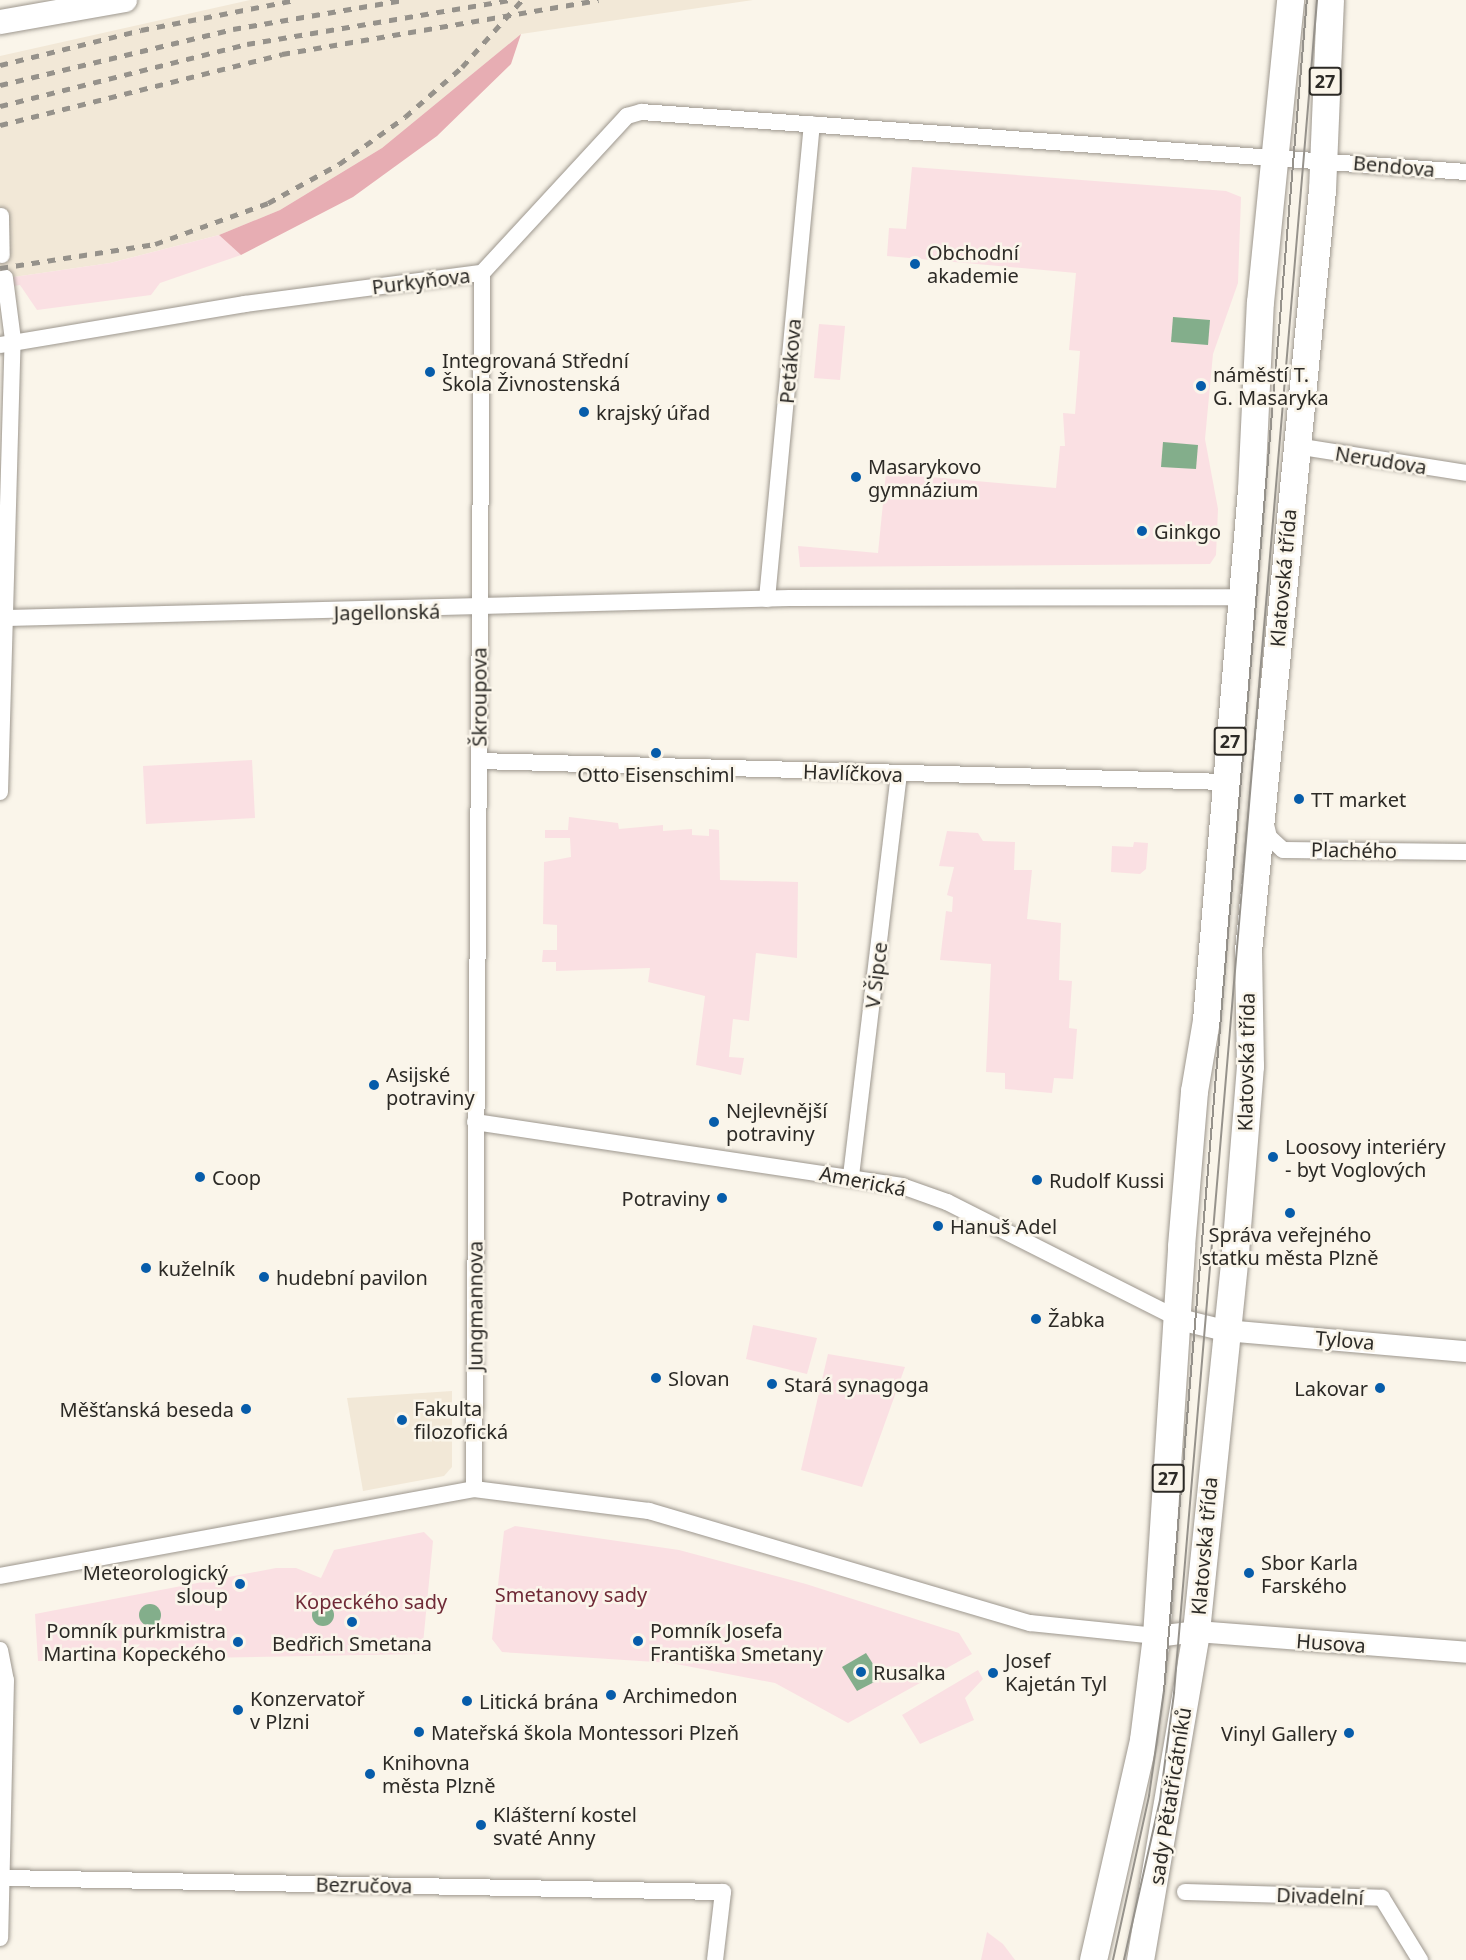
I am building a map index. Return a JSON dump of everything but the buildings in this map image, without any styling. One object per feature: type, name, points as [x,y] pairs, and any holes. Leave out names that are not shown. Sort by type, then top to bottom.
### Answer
[{"type":"main road","points":[[0,22],[126,0]]},
{"type":"main road","name":"Klatovská třída","points":[[1155,1636],[1193,1103],[1206,1020],[1227,782],[1243,597],[1257,340],[1290,0]]},
{"type":"main road","name":"Klatovská třída","points":[[1196,1631],[1249,1078],[1248,951],[1264,815],[1322,161],[1330,0]]},
{"type":"main road","name":"sady Pětatřicátníků","points":[[1140,1960],[1196,1631]]},
{"type":"main road","name":"sady Pětatřicátníků","points":[[1093,1960],[1139,1762],[1155,1636]]},
{"type":"street","name":"Purkyňova","points":[[7,342],[482,273],[627,116],[654,111],[812,123]]},
{"type":"street","points":[[812,123],[1275,161],[1322,161]]},
{"type":"street","name":"Petákova","points":[[767,599],[812,123]]},
{"type":"street","name":"Bendova","points":[[1322,161],[1466,172]]},
{"type":"street","points":[[1,216],[2,255]]},
{"type":"street","name":"Škroupova","points":[[475,1122],[482,273]]},
{"type":"street","points":[[0,792],[7,618],[5,278]]},
{"type":"street","name":"Nerudova","points":[[1296,446],[1466,473]]},
{"type":"street","points":[[767,599],[1243,597]]},
{"type":"street","name":"Jagellonská","points":[[7,618],[480,610],[767,599]]},
{"type":"street","name":"Havlíčkova","points":[[479,761],[1227,782]]},
{"type":"street","name":"V Šipce","points":[[851,1176],[899,774]]},
{"type":"street","name":"Plachého","points":[[1264,815],[1269,837],[1283,850],[1466,852]]},
{"type":"street","name":"Americká","points":[[475,1122],[851,1176],[947,1202],[1179,1319],[1224,1330]]},
{"type":"street","name":"Jungmannova","points":[[474,1489],[475,1122]]},
{"type":"street","name":"Tylova","points":[[1224,1330],[1466,1351]]},
{"type":"street","points":[[0,1576],[474,1489],[649,1511],[1030,1623],[1155,1636]]},
{"type":"street","name":"Klatovská třída","points":[[1155,1636],[1196,1631]]},
{"type":"street","name":"Husova","points":[[1196,1631],[1466,1652]]},
{"type":"street","points":[[0,1650],[6,1680],[4,1878],[0,1938]]},
{"type":"street","name":"Bezručova","points":[[4,1878],[723,1892],[715,1960]]},
{"type":"street","name":"Divadelní","points":[[1185,1892],[1382,1898],[1420,1960]]},
{"type":"shaded area","points":[[250,0],[753,0],[521,34],[382,148],[280,210],[219,235],[110,263],[0,279],[0,56]]},
{"type":"shaded area","points":[[521,34],[511,64],[437,136],[353,197],[241,255],[219,235],[280,210],[382,148]]},
{"type":"shaded area","points":[[1173,317],[1210,320],[1208,345],[1171,342]]},
{"type":"shaded area","points":[[1163,442],[1198,445],[1196,469],[1161,467]]},
{"type":"shaded area","name":"Fakulta filozofická","points":[[452,1391],[452,1467],[444,1476],[363,1491],[347,1398]]},
{"type":"shaded area","points":[[150,1604],[158,1607],[161,1615],[158,1623],[150,1626],[142,1623],[139,1615],[142,1607]]},
{"type":"shaded area","points":[[323,1604],[331,1607],[334,1615],[331,1623],[323,1626],[315,1623],[312,1615],[315,1607]]},
{"type":"shaded area","points":[[866,1653],[882,1678],[857,1691],[842,1667]]},
{"type":"green space","points":[[912,167],[1226,191],[1241,197],[1238,283],[1213,354],[1205,439],[1218,509],[1216,555],[1210,564],[800,567],[798,546],[878,553],[886,473],[1056,488],[1060,446],[1065,446],[1063,413],[1075,414],[1080,351],[1069,350],[1076,273],[887,256],[889,228],[906,229]]},
{"type":"green space","points":[[219,235],[241,255],[160,283],[151,295],[37,310],[20,285],[0,288],[0,279],[110,263]]},
{"type":"green space","points":[[819,324],[845,326],[840,380],[814,378]]},
{"type":"green space","points":[[252,760],[255,818],[146,824],[143,766]]},
{"type":"green space","points":[[569,817],[618,823],[619,829],[663,825],[663,831],[692,829],[692,835],[709,836],[709,829],[719,830],[720,880],[798,882],[797,958],[756,953],[749,1021],[733,1019],[729,1057],[744,1058],[741,1075],[696,1065],[705,996],[648,982],[650,968],[556,971],[556,962],[542,962],[543,950],[557,950],[557,925],[543,924],[544,862],[571,857],[570,838],[545,838],[545,830],[568,830]]},
{"type":"green space","points":[[947,831],[978,833],[983,841],[1015,842],[1014,870],[1032,870],[1027,919],[1061,923],[1059,980],[1072,981],[1069,1028],[1077,1029],[1073,1079],[1054,1078],[1052,1093],[1005,1089],[1005,1073],[986,1072],[991,964],[940,960],[946,911],[952,912],[953,897],[947,895],[954,867],[939,866]]},
{"type":"green space","points":[[1134,842],[1148,843],[1146,869],[1140,874],[1111,872],[1112,846],[1133,847]]},
{"type":"green space","points":[[753,1325],[817,1338],[807,1374],[746,1359]]},
{"type":"green space","points":[[828,1354],[905,1367],[862,1487],[801,1470]]},
{"type":"green space","name":"Smetanovy sady","points":[[515,1526],[679,1550],[806,1584],[959,1633],[972,1654],[848,1723],[775,1683],[671,1663],[502,1652],[492,1639],[504,1531]]},
{"type":"green space","name":"Kopeckého sady","points":[[424,1532],[433,1541],[422,1654],[38,1661],[35,1614],[276,1568],[296,1568],[321,1578],[334,1550]]},
{"type":"green space","points":[[978,1670],[983,1679],[965,1698],[974,1720],[920,1744],[902,1715]]},
{"type":"green space","points":[[987,1932],[1003,1944],[1015,1960],[981,1960]]},
{"type":"tram line","points":[[1113,1960],[1149,1796],[1164,1691],[1307,0]]},
{"type":"tram line","points":[[1124,1960],[1160,1800],[1174,1693],[1317,0]]},
{"type":"railway","points":[[0,65],[141,30],[296,0]]},
{"type":"railway","points":[[0,85],[233,29],[402,0]]},
{"type":"railway","points":[[0,106],[247,44],[509,0]]},
{"type":"railway","points":[[0,268],[155,244],[268,203],[339,164],[405,117],[462,67],[522,0]]},
{"type":"railway","points":[[0,125],[282,54],[598,0]]},
{"type":"place","name":"Obchodní akademie","points":[[915,264]]},
{"type":"place","name":"Integrovaná Střední Škola Živnostenská","points":[[430,372]]},
{"type":"place","name":"náměstí T. G. Masaryka","points":[[1201,386]]},
{"type":"place","name":"krajský úřad","points":[[584,412]]},
{"type":"place","name":"Masarykovo gymnázium","points":[[856,477]]},
{"type":"place","name":"Ginkgo","points":[[1142,531]]},
{"type":"place","name":"Otto Eisenschiml","points":[[656,753]]},
{"type":"place","name":"TT market","points":[[1299,799]]},
{"type":"place","name":"Asijské potraviny","points":[[374,1085]]},
{"type":"place","name":"Nejlevnější potraviny","points":[[714,1122]]},
{"type":"place","name":"Loosovy interiéry - byt Voglových","points":[[1273,1157]]},
{"type":"place","name":"Coop","points":[[200,1177]]},
{"type":"place","name":"Rudolf Kussi","points":[[1037,1180]]},
{"type":"place","name":"Potraviny","points":[[722,1198]]},
{"type":"place","name":"Správa veřejného statku města Plzně","points":[[1290,1213]]},
{"type":"place","name":"Hanuš Adel","points":[[938,1226]]},
{"type":"place","name":"kuželník","points":[[146,1268]]},
{"type":"place","name":"hudební pavilon","points":[[264,1277]]},
{"type":"place","name":"Žabka","points":[[1036,1319]]},
{"type":"place","name":"Slovan","points":[[656,1378]]},
{"type":"place","name":"Stará synagoga","points":[[772,1384]]},
{"type":"place","name":"Lakovar","points":[[1380,1388]]},
{"type":"place","name":"Měšťanská beseda","points":[[246,1409]]},
{"type":"place","name":"Fakulta filozofická","points":[[402,1420]]},
{"type":"place","name":"Sbor Karla Farského","points":[[1249,1573]]},
{"type":"place","name":"Meteorologický sloup","points":[[240,1584]]},
{"type":"place","name":"Bedřich Smetana","points":[[352,1622]]},
{"type":"place","name":"Pomník Josefa Františka Smetany","points":[[638,1641]]},
{"type":"place","name":"Pomník purkmistra Martina Kopeckého","points":[[238,1642]]},
{"type":"place","name":"Rusalka","points":[[861,1672]]},
{"type":"place","name":"Josef Kajetán Tyl","points":[[993,1673]]},
{"type":"place","name":"Archimedon","points":[[611,1695]]},
{"type":"place","name":"Litická brána","points":[[467,1701]]},
{"type":"place","name":"Konzervatoř v Plzni","points":[[238,1710]]},
{"type":"place","name":"Mateřská škola Montessori Plzeň","points":[[419,1732]]},
{"type":"place","name":"Vinyl Gallery","points":[[1349,1733]]},
{"type":"place","name":"Knihovna města Plzně","points":[[370,1774]]},
{"type":"place","name":"Klášterní kostel svaté Anny","points":[[481,1825]]}]
